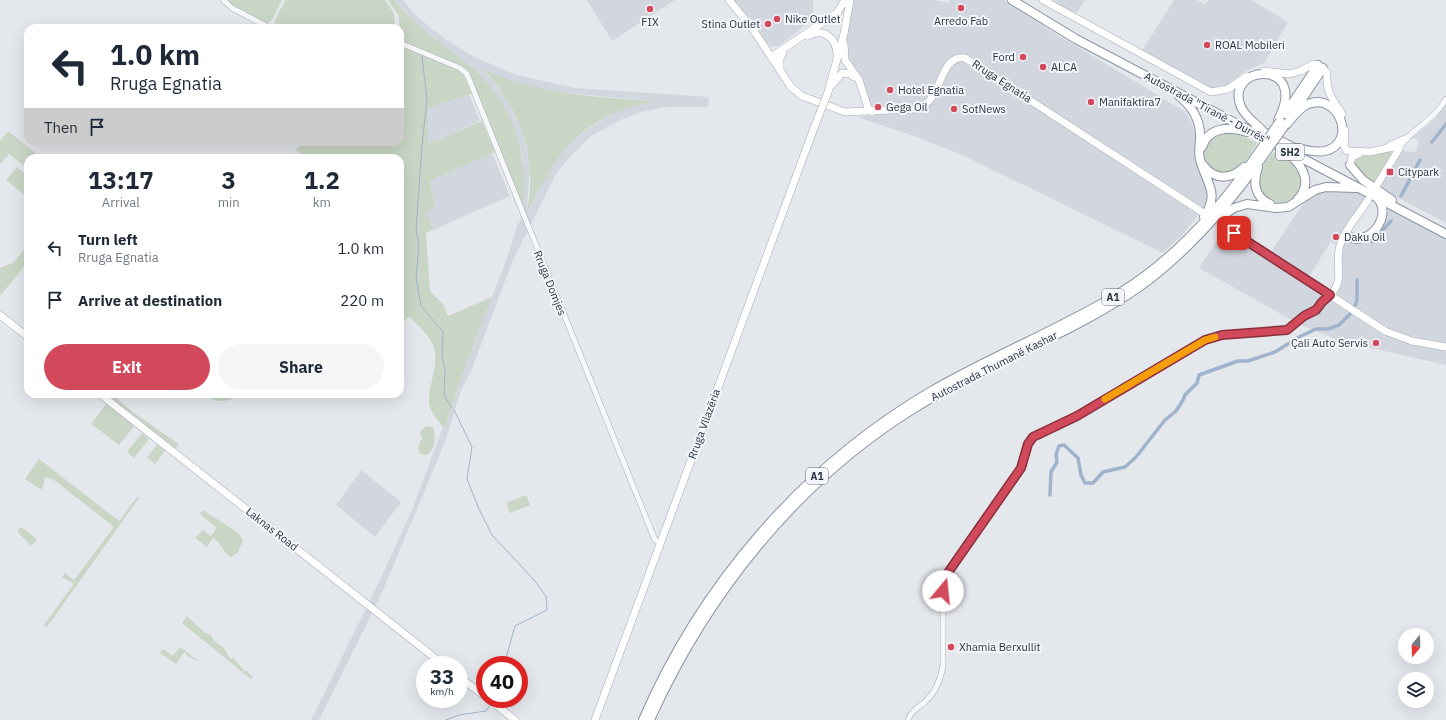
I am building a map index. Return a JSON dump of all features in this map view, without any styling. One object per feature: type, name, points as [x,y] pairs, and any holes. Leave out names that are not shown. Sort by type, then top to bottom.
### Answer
[{"type":"highway","name":"Autostrada \"Tiranë - Durrës\"","points":[[1012,0],[1053,26],[1135,70],[1267,139],[1292,147],[1446,229]]},
{"type":"highway","name":"Autostrada \"Tiranë - Durrës\"","points":[[1020,0],[1078,35],[1281,148],[1370,196],[1446,234]]},
{"type":"highway","points":[[1267,139],[1282,123],[1320,67]]},
{"type":"highway","points":[[1135,70],[1180,97],[1195,114],[1200,128],[1200,161],[1208,179],[1211,191],[1211,202],[1206,215],[1166,262]]},
{"type":"highway","points":[[1267,139],[1246,113],[1240,101],[1241,88],[1245,81],[1252,76],[1260,74],[1269,74],[1276,78],[1283,86],[1286,101],[1282,123]]},
{"type":"highway","points":[[1282,123],[1303,107],[1316,102],[1332,107],[1341,118],[1343,127],[1341,136],[1332,148],[1320,151],[1292,147]]},
{"type":"highway","points":[[1258,158],[1239,172],[1224,177],[1216,176],[1208,171],[1201,156],[1204,141],[1210,134],[1219,130],[1233,129],[1267,139]]},
{"type":"highway","name":"Autostrada Thumanë Kashar","points":[[650,720],[676,665],[712,606],[762,540],[814,488],[880,432],[914,409],[974,374],[1078,323],[1114,303],[1166,262],[1206,220],[1258,158],[1267,139]]},
{"type":"highway","points":[[1258,158],[1254,182],[1256,191],[1267,203],[1276,206],[1286,206],[1294,202],[1304,191],[1306,180],[1305,174],[1296,160],[1281,148]]},
{"type":"highway","points":[[1350,165],[1363,180],[1395,202]]},
{"type":"highway","points":[[1166,262],[1221,216],[1238,206],[1252,204],[1284,208],[1295,204],[1315,190],[1331,186],[1347,187],[1370,196],[1383,207],[1383,214],[1380,221],[1363,239],[1355,239],[1346,235]]},
{"type":"highway","name":"Autostrada Thumanë Kashar","points":[[643,720],[668,668],[699,615],[757,536],[794,498],[850,446],[876,427],[942,385],[1097,306],[1157,269]]},
{"type":"main road","name":"Rruga Egnatia","points":[[729,0],[765,48],[791,87],[802,96],[838,110],[851,112],[907,111],[923,106],[933,97],[951,62],[959,57],[965,58],[1202,212]]},
{"type":"main road","points":[[772,59],[837,12],[845,0]]},
{"type":"main road","points":[[850,0],[844,34],[845,60],[859,80],[869,112]]},
{"type":"main road","points":[[1043,0],[1211,92],[1228,89],[1251,74],[1259,71],[1290,74],[1300,72],[1311,65],[1320,67],[1327,73],[1327,85],[1330,95],[1344,121],[1344,146],[1350,165]]},
{"type":"main road","points":[[780,70],[780,58],[782,52],[811,34],[820,32],[830,36],[834,41],[837,52],[836,62]]},
{"type":"main road","name":"Rruga Vllazëria","points":[[595,720],[828,90],[844,34]]},
{"type":"main road","points":[[765,48],[782,52]]},
{"type":"main road","points":[[828,90],[840,75],[850,74],[854,77],[862,91],[865,102]]},
{"type":"main road","points":[[851,112],[865,102]]},
{"type":"main road","points":[[1350,165],[1352,157],[1365,152],[1384,148],[1405,139]]},
{"type":"main road","points":[[1344,146],[1347,151],[1365,152]]},
{"type":"main road","points":[[1377,185],[1395,158],[1399,149],[1384,148]]},
{"type":"main road","points":[[1384,148],[1392,150],[1395,153],[1395,158]]},
{"type":"main road","points":[[1330,295],[1336,288],[1339,280],[1339,248],[1370,196]]},
{"type":"main road","points":[[1223,226],[1385,331],[1401,338],[1446,347]]},
{"type":"main road","points":[[0,315],[24,334]]},
{"type":"main road","name":"Laknas Road","points":[[105,398],[433,656]]},
{"type":"main road","points":[[500,708],[515,720]]},
{"type":"street","points":[[223,0],[232,8],[262,24]]},
{"type":"street","name":"Rruga Domjes","points":[[404,44],[460,68],[467,74],[655,540],[661,543]]},
{"type":"street","points":[[1399,149],[1405,139],[1432,118],[1446,99]]},
{"type":"street","points":[[908,720],[912,712],[933,693],[941,677],[943,665],[943,585],[947,574],[1021,468],[1028,444],[1033,437],[1077,416],[1205,340],[1222,335],[1287,330],[1304,316],[1316,310],[1330,295]]},
{"type":"shaded area","points":[[394,0],[403,0],[415,15],[426,24],[448,41],[474,57],[517,75],[575,88],[709,97],[708,107],[666,107],[641,112],[620,120],[590,137],[557,172],[513,260],[471,371],[461,390],[445,442],[381,595],[319,720],[311,720],[382,576],[412,510],[443,427],[446,425],[458,386],[507,258],[518,223],[520,222],[523,206],[523,159],[517,136],[502,104],[480,75],[421,28]],"holes":[[[484,70],[516,83],[554,92],[655,101],[622,109],[598,122],[578,136],[563,151],[549,170],[527,213],[530,167],[523,133],[507,99]]]},
{"type":"shaded area","points":[[587,0],[675,0],[612,41]]},
{"type":"shaded area","points":[[731,0],[813,0],[813,19],[779,46],[770,46]]},
{"type":"shaded area","points":[[850,0],[934,0],[949,3],[950,0],[1004,0],[1051,31],[1184,111],[1191,121],[1198,140],[1208,197],[1207,204],[1182,235],[1163,253],[964,156],[917,137],[857,117],[872,115],[843,51]]},
{"type":"shaded area","points":[[1055,0],[1085,0],[1075,15],[1054,2]]},
{"type":"shaded area","points":[[1174,0],[1197,0],[1205,5],[1208,0],[1251,0],[1288,22],[1264,63],[1245,71],[1227,87],[1211,88],[1141,52]]},
{"type":"shaded area","points":[[469,95],[480,121],[428,144],[426,140],[428,108]]},
{"type":"shaded area","name":"Citypark","points":[[1446,105],[1446,223],[1379,188],[1402,151],[1416,152],[1419,140],[1412,138],[1435,119]]},
{"type":"shaded area","points":[[492,153],[510,196],[433,230],[426,212],[435,208],[430,181]]},
{"type":"shaded area","points":[[1345,189],[1352,192],[1355,191],[1366,197],[1337,245],[1331,241],[1307,280],[1330,295],[1337,295],[1342,277],[1340,255],[1344,242],[1357,241],[1379,224],[1390,210],[1446,238],[1446,365],[1340,341],[1299,324],[1199,268],[1223,232],[1220,229],[1223,225],[1269,255],[1305,201],[1315,194],[1326,190]]},
{"type":"shaded area","points":[[361,470],[401,502],[375,537],[336,505]]},
{"type":"green space","points":[[224,0],[282,0],[272,20],[268,23],[250,17]]},
{"type":"green space","points":[[286,0],[385,0],[394,13],[395,24],[274,24],[278,13]]},
{"type":"green space","points":[[388,0],[394,0],[421,27],[470,66],[485,80],[497,95],[507,112],[520,147],[523,166],[523,206],[468,72],[462,67],[404,42],[404,24],[399,24],[399,16]]},
{"type":"green space","points":[[404,47],[462,72],[472,94],[428,108],[428,144],[482,121],[495,152],[430,181],[435,208],[426,212],[433,230],[426,233],[430,291],[443,304],[448,316],[492,297],[458,386],[446,425],[443,427],[434,415],[429,404],[429,393],[435,366],[435,352],[433,345],[425,333],[409,316],[404,322],[404,154],[302,154],[296,150],[298,146],[404,146]]},
{"type":"green space","points":[[483,69],[504,78],[546,89],[590,96],[657,101],[631,107],[609,116],[591,126],[575,139],[561,154],[549,172],[526,216],[530,175],[524,137],[508,101]]},
{"type":"green space","points":[[8,131],[24,144],[24,146],[27,146],[37,154],[24,154],[24,166],[9,154],[0,164],[0,141]]},
{"type":"green space","points":[[1221,132],[1236,133],[1257,143],[1246,161],[1239,168],[1219,174],[1207,166],[1204,160],[1204,150],[1208,142]]},
{"type":"green space","points":[[1390,151],[1392,153],[1374,185],[1351,162],[1356,156]]},
{"type":"green space","points":[[1274,152],[1298,167],[1303,183],[1296,197],[1284,203],[1270,201],[1260,192],[1258,186],[1260,171]]},
{"type":"green space","points":[[17,167],[24,173],[24,195],[6,180]]},
{"type":"green space","points":[[24,249],[24,267],[0,296],[0,268],[14,262]]},
{"type":"green space","points":[[109,398],[116,398],[130,410],[179,444],[175,449]]},
{"type":"green space","points":[[213,398],[233,398],[223,401]]},
{"type":"green space","points":[[107,403],[135,425],[119,445],[91,424]]},
{"type":"green space","points":[[426,426],[433,427],[435,435],[434,446],[427,455],[420,454],[418,448],[422,438],[420,432]]},
{"type":"green space","points":[[142,433],[149,439],[134,458],[127,452]]},
{"type":"green space","points":[[157,445],[165,451],[155,464],[147,457]]},
{"type":"green space","points":[[39,459],[119,521],[137,497],[139,498],[47,627],[44,625],[74,584],[62,577],[65,573],[74,580],[114,527],[54,480],[45,477],[42,490],[25,479]]},
{"type":"green space","points":[[526,495],[530,505],[510,513],[506,503]]},
{"type":"green space","points":[[203,510],[237,532],[243,540],[238,552],[231,557],[216,539],[213,538],[207,547],[195,538],[203,530],[211,536],[217,528],[200,514]]},
{"type":"green space","points":[[21,527],[37,539],[31,546],[17,531]]},
{"type":"green space","points":[[187,616],[205,633],[211,635],[214,641],[224,648],[230,659],[234,658],[244,671],[247,671],[253,678],[251,679],[182,623]]},
{"type":"green space","points":[[180,647],[200,662],[189,657],[184,652],[176,664],[160,653],[163,649],[173,656]]},
{"type":"waterway","points":[[422,56],[427,100],[416,229],[419,246],[416,277],[421,306],[443,332],[442,355],[445,370],[444,395],[452,408]]},
{"type":"waterway","points":[[1432,142],[1446,124]]},
{"type":"waterway","points":[[1401,196],[1420,160]]},
{"type":"waterway","points":[[1372,242],[1391,221]]},
{"type":"waterway","points":[[1050,495],[1051,472],[1057,462],[1056,454],[1059,446],[1064,445],[1078,458],[1081,475],[1085,483],[1093,483],[1103,472],[1125,467],[1136,457],[1165,420],[1176,411],[1185,395],[1197,383],[1199,375],[1238,361],[1248,361],[1275,352],[1299,337],[1316,329],[1328,329],[1339,325],[1352,312],[1357,301],[1357,280]]},
{"type":"waterway","points":[[454,410],[472,447],[467,479],[478,507],[492,535],[535,581],[546,596],[547,610],[515,626],[507,656]]},
{"type":"waterway","points":[[446,720],[459,715],[486,711],[488,708]]},
{"type":"slow traffic","points":[[1105,399],[1205,340],[1215,337]]},
{"type":"place","name":"Arredo Fab","points":[[961,8]]},
{"type":"place","name":"FIX","points":[[650,9]]},
{"type":"place","name":"Nike Outlet","points":[[777,19]]},
{"type":"place","name":"Stina Outlet","points":[[768,24]]},
{"type":"place","name":"ROAL Mobileri","points":[[1207,45]]},
{"type":"place","name":"Ford","points":[[1023,57]]},
{"type":"place","name":"ALCA","points":[[1043,67]]},
{"type":"place","name":"Hotel Egnatia","points":[[890,90]]},
{"type":"place","name":"Manifaktira7","points":[[1091,102]]},
{"type":"place","name":"Gega Oil","points":[[878,107]]},
{"type":"place","name":"SotNews","points":[[954,109]]},
{"type":"place","name":"Citypark","points":[[1390,172]]},
{"type":"place","name":"Daku Oil","points":[[1336,237]]},
{"type":"place","name":"Çali Auto Servis","points":[[1376,343]]},
{"type":"place","name":"Xhamia Berxullit","points":[[951,647]]},
{"type":"route","points":[[943,591],[944,579],[947,574],[1021,468],[1029,441],[1033,437],[1077,416],[1209,338],[1222,335],[1287,330],[1300,318],[1314,312],[1330,295],[1234,233]]}]
